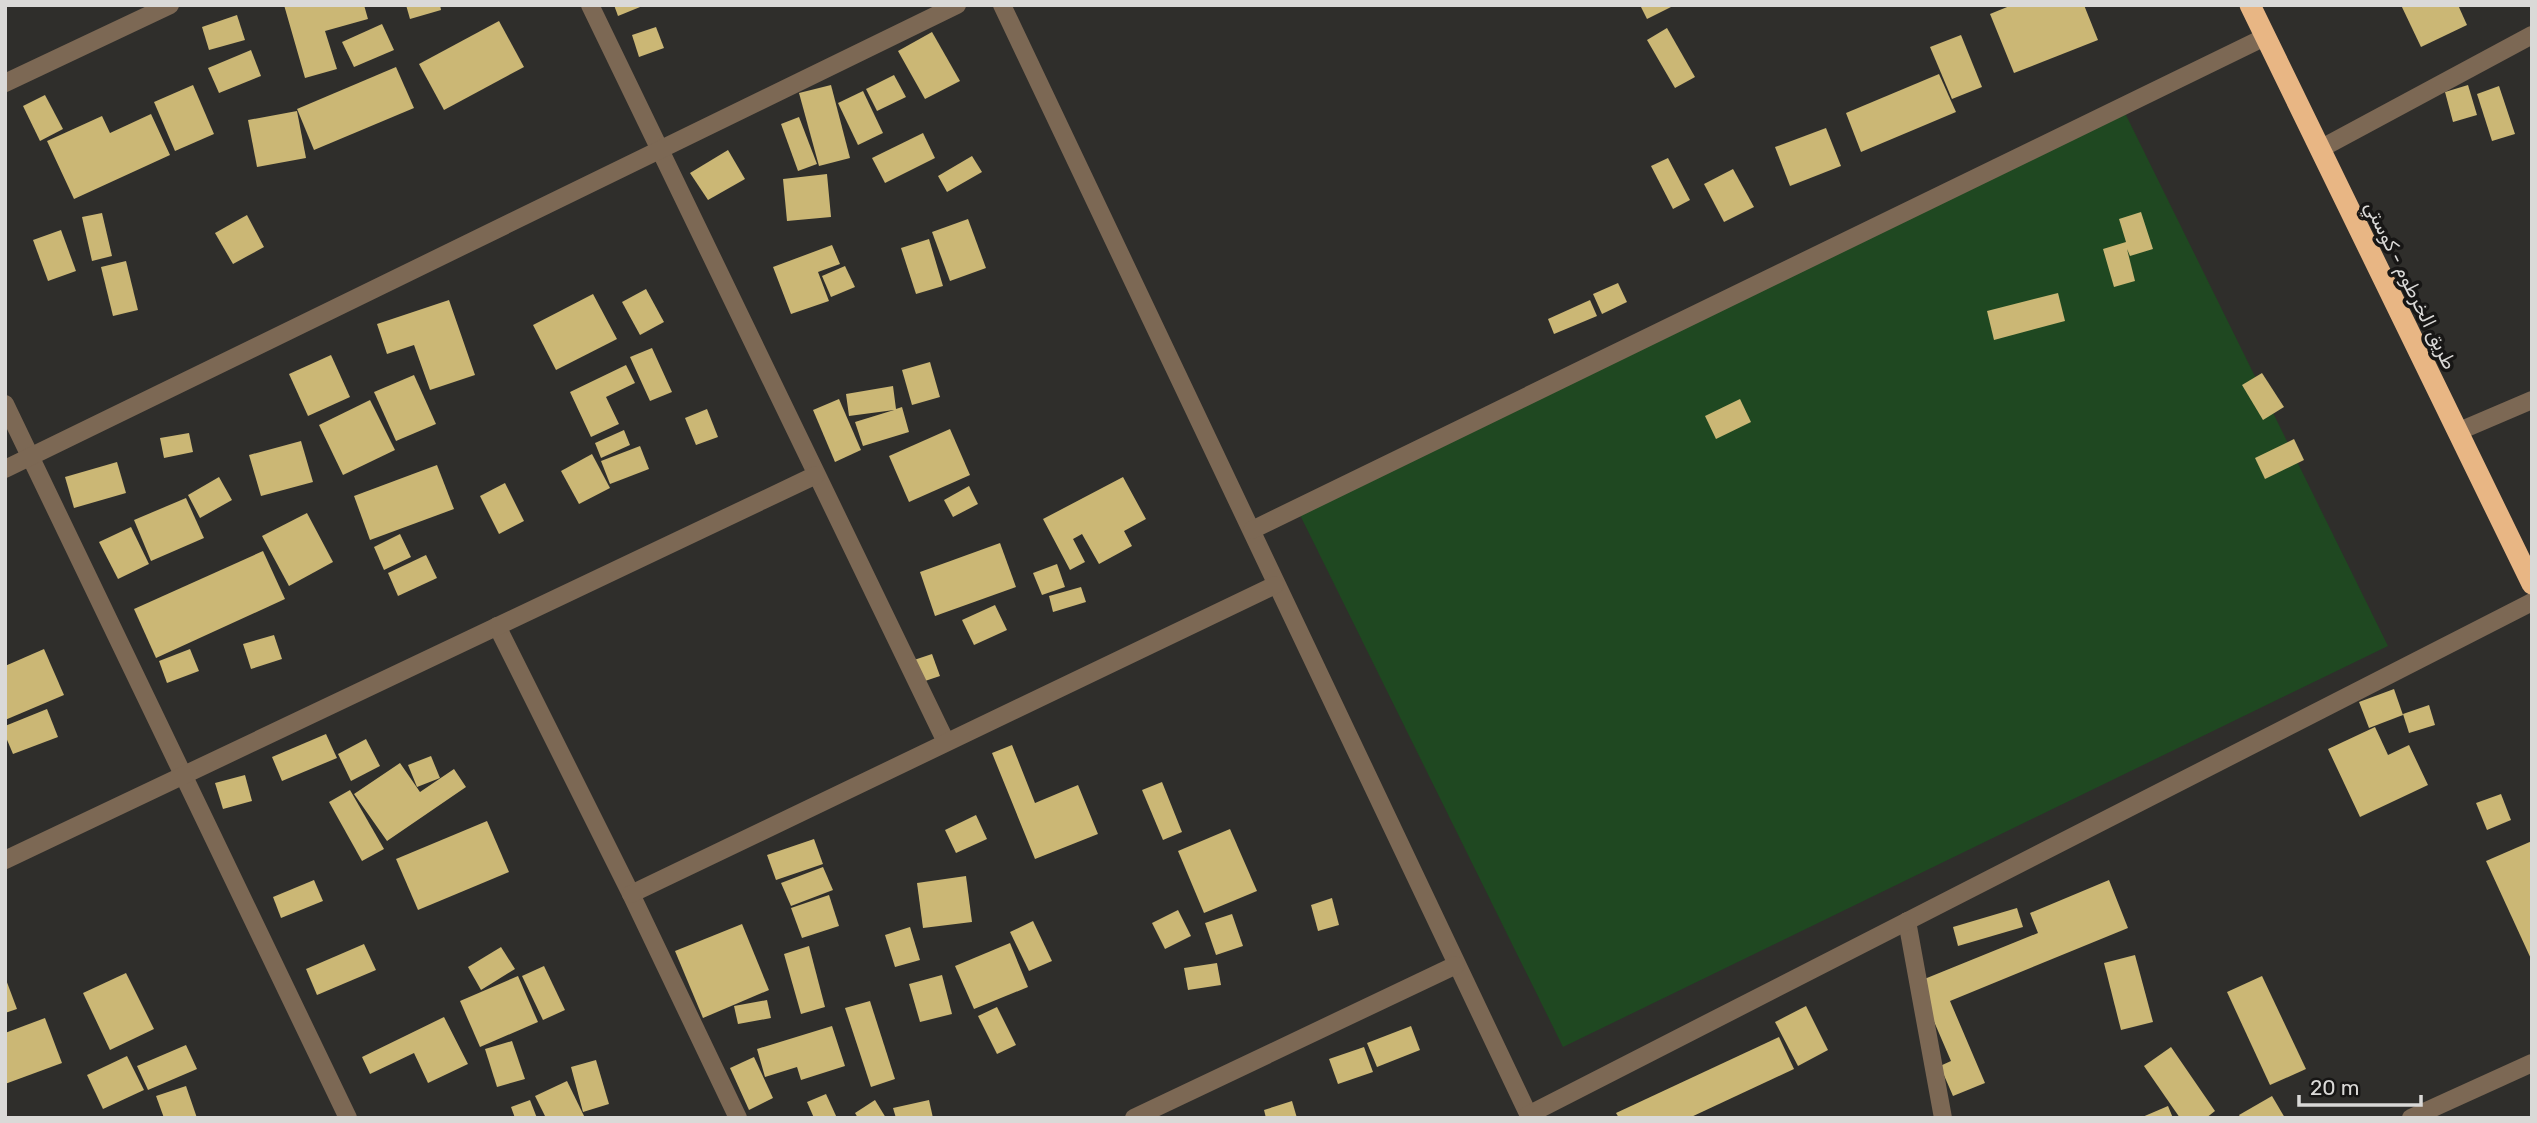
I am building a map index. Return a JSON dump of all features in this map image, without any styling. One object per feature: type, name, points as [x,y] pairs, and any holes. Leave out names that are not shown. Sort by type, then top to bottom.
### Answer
[{"type":"highway","name":"طريق الخرطوم - كوستي","points":[[2250,5],[2532,584]]},
{"type":"street","points":[[5,83],[170,5]]},
{"type":"street","points":[[590,5],[946,742]]},
{"type":"street","points":[[5,469],[957,5]]},
{"type":"street","points":[[1002,5],[1529,1116],[2532,602]]},
{"type":"street","points":[[2320,149],[2532,35]]},
{"type":"street","points":[[1252,530],[2265,37]]},
{"type":"street","points":[[2457,432],[2532,400]]},
{"type":"street","points":[[5,404],[348,1118]]},
{"type":"street","points":[[5,860],[185,777],[816,475]]},
{"type":"street","points":[[631,894],[1275,584]]},
{"type":"street","points":[[498,626],[738,1118]]},
{"type":"street","points":[[1907,920],[1943,1118]]},
{"type":"street","points":[[1136,1117],[1457,965]]},
{"type":"street","points":[[2411,1118],[2532,1063]]},
{"type":"green space","points":[[2124,111],[2388,646],[1563,1047],[1299,513]]},
{"type":"building","points":[[284,5],[364,5],[368,19],[325,31],[337,69],[305,78]]},
{"type":"building","points":[[406,5],[440,5],[441,10],[410,19]]},
{"type":"building","points":[[614,5],[645,5],[618,16]]},
{"type":"building","points":[[1640,5],[1675,5],[1647,19]]},
{"type":"building","points":[[2012,5],[2084,5],[2098,40],[2014,73],[1990,14]]},
{"type":"building","points":[[2401,5],[2458,5],[2467,25],[2421,47]]},
{"type":"building","points":[[237,15],[245,40],[209,50],[202,27]]},
{"type":"building","points":[[499,21],[524,67],[444,110],[419,64]]},
{"type":"building","points":[[382,24],[394,50],[354,67],[342,42]]},
{"type":"building","points":[[656,27],[664,48],[639,57],[632,35]]},
{"type":"building","points":[[1667,28],[1695,77],[1675,88],[1647,40]]},
{"type":"building","points":[[932,32],[960,81],[925,99],[898,51]]},
{"type":"building","points":[[1961,35],[1982,87],[1952,99],[1930,47]]},
{"type":"building","points":[[251,50],[261,76],[219,93],[208,68]]},
{"type":"building","points":[[396,67],[414,108],[314,150],[297,109]]},
{"type":"building","points":[[1939,74],[1956,112],[1861,152],[1846,113]]},
{"type":"building","points":[[894,75],[906,97],[877,111],[866,89]]},
{"type":"building","points":[[193,85],[214,134],[175,151],[154,102]]},
{"type":"building","points":[[831,85],[850,158],[819,166],[799,93]]},
{"type":"building","points":[[2468,85],[2477,115],[2453,122],[2445,92]]},
{"type":"building","points":[[2499,86],[2515,134],[2492,141],[2477,94]]},
{"type":"building","points":[[863,91],[883,133],[858,145],[838,103]]},
{"type":"building","points":[[45,95],[63,129],[40,141],[23,106]]},
{"type":"building","points":[[297,111],[306,158],[257,167],[248,120]]},
{"type":"building","points":[[151,114],[170,155],[74,199],[47,141],[102,116],[110,133]]},
{"type":"building","points":[[799,117],[817,164],[798,171],[781,124]]},
{"type":"building","points":[[1826,128],[1841,166],[1790,186],[1775,147]]},
{"type":"building","points":[[923,133],[935,158],[885,183],[872,158]]},
{"type":"building","points":[[728,150],[745,179],[708,200],[690,173]]},
{"type":"building","points":[[972,156],[982,172],[947,192],[938,176]]},
{"type":"building","points":[[1668,158],[1690,200],[1673,209],[1651,166]]},
{"type":"building","points":[[1733,169],[1754,207],[1724,222],[1704,184]]},
{"type":"building","points":[[827,174],[831,217],[787,221],[783,179]]},
{"type":"building","points":[[2141,212],[2153,249],[2130,256],[2127,249],[2135,281],[2114,287],[2103,249],[2126,242],[2119,219]]},
{"type":"building","points":[[102,213],[112,256],[92,261],[82,217]]},
{"type":"building","points":[[247,215],[264,247],[233,264],[215,233]]},
{"type":"building","points":[[968,219],[986,268],[950,281],[932,232]]},
{"type":"building","points":[[61,230],[76,271],[48,281],[33,240]]},
{"type":"building","points":[[929,239],[943,286],[916,294],[901,248]]},
{"type":"building","points":[[832,245],[840,264],[818,272],[829,301],[791,314],[773,267]]},
{"type":"building","points":[[126,261],[138,310],[113,316],[101,267]]},
{"type":"building","points":[[845,266],[855,287],[831,297],[822,276]]},
{"type":"building","points":[[1618,283],[1627,302],[1602,314],[1593,294]]},
{"type":"building","points":[[646,289],[664,322],[640,335],[622,302]]},
{"type":"building","points":[[2058,293],[2065,321],[1994,340],[1987,311]]},
{"type":"building","points":[[593,294],[617,339],[556,370],[533,325]]},
{"type":"building","points":[[449,300],[475,375],[430,390],[414,345],[387,354],[377,324]]},
{"type":"building","points":[[1590,300],[1597,316],[1554,334],[1548,319]]},
{"type":"building","points":[[652,348],[672,392],[650,401],[630,357]]},
{"type":"building","points":[[331,355],[350,397],[308,416],[289,374]]},
{"type":"building","points":[[930,362],[940,397],[912,405],[902,370]]},
{"type":"building","points":[[626,365],[635,383],[606,397],[619,424],[591,437],[570,392]]},
{"type":"building","points":[[2262,373],[2284,407],[2263,420],[2242,385]]},
{"type":"building","points":[[414,375],[436,424],[396,441],[374,392]]},
{"type":"building","points":[[893,386],[896,409],[902,407],[909,432],[863,446],[855,422],[894,410],[849,416],[846,394]]},
{"type":"building","points":[[839,399],[861,450],[835,462],[813,410]]},
{"type":"building","points":[[1740,399],[1751,422],[1716,439],[1705,416]]},
{"type":"building","points":[[370,400],[395,450],[343,475],[319,425]]},
{"type":"building","points":[[707,409],[718,437],[696,445],[685,418]]},
{"type":"building","points":[[950,429],[970,475],[909,502],[889,456]]},
{"type":"building","points":[[624,430],[630,445],[601,458],[595,443]]},
{"type":"building","points":[[189,433],[193,452],[164,458],[160,438]]},
{"type":"building","points":[[2294,439],[2304,460],[2265,479],[2255,458]]},
{"type":"building","points":[[301,441],[313,482],[261,496],[249,455]]},
{"type":"building","points":[[640,446],[649,469],[610,484],[601,461]]},
{"type":"building","points":[[592,454],[610,488],[579,504],[561,471]]},
{"type":"building","points":[[117,462],[126,493],[74,508],[65,477]]},
{"type":"building","points":[[437,465],[454,509],[370,540],[354,496]]},
{"type":"building","points":[[219,477],[232,500],[200,518],[188,495]]},
{"type":"building","points":[[1123,477],[1146,519],[1124,531],[1132,546],[1099,564],[1082,534],[1073,539],[1085,562],[1070,570],[1043,519]]},
{"type":"building","points":[[505,483],[524,521],[499,534],[480,496]]},
{"type":"building","points":[[969,486],[978,504],[953,517],[944,500]]},
{"type":"building","points":[[186,498],[204,538],[151,561],[134,520]]},
{"type":"building","points":[[307,513],[333,562],[289,586],[262,536]]},
{"type":"building","points":[[131,527],[149,564],[118,579],[99,542]]},
{"type":"building","points":[[400,534],[411,557],[384,570],[374,547]]},
{"type":"building","points":[[1000,543],[1016,587],[935,616],[920,572]]},
{"type":"building","points":[[263,551],[285,599],[156,658],[134,609]]},
{"type":"building","points":[[426,555],[437,578],[398,596],[388,573]]},
{"type":"building","points":[[1057,564],[1065,587],[1042,595],[1033,573]]},
{"type":"building","points":[[1081,587],[1086,602],[1053,612],[1049,596]]},
{"type":"building","points":[[995,605],[1007,630],[974,645],[962,620]]},
{"type":"building","points":[[274,635],[282,659],[251,669],[243,644]]},
{"type":"building","points":[[44,649],[64,695],[5,720],[5,666]]},
{"type":"building","points":[[190,649],[199,671],[167,683],[159,661]]},
{"type":"building","points":[[932,654],[940,676],[913,685],[905,663]]},
{"type":"building","points":[[2394,689],[2403,715],[2369,728],[2359,702]]},
{"type":"building","points":[[2429,705],[2435,725],[2409,733],[2403,714]]},
{"type":"building","points":[[47,709],[58,737],[13,754],[5,735],[5,726]]},
{"type":"building","points":[[2375,727],[2388,755],[2409,745],[2428,785],[2360,817],[2328,749]]},
{"type":"building","points":[[326,734],[337,758],[282,781],[272,757]]},
{"type":"building","points":[[366,739],[380,766],[351,781],[338,754]]},
{"type":"building","points":[[1012,745],[1035,803],[1078,785],[1098,834],[1035,859],[992,753]]},
{"type":"building","points":[[431,756],[440,778],[417,787],[408,765]]},
{"type":"building","points":[[400,763],[420,792],[454,769],[466,787],[387,841],[354,794]]},
{"type":"building","points":[[245,775],[252,801],[223,809],[215,783]]},
{"type":"building","points":[[1162,782],[1182,832],[1163,840],[1142,790]]},
{"type":"building","points":[[350,790],[384,849],[362,861],[329,802]]},
{"type":"building","points":[[2501,794],[2511,820],[2487,830],[2476,803]]},
{"type":"building","points":[[976,815],[987,839],[956,853],[945,830]]},
{"type":"building","points":[[487,821],[509,872],[418,910],[396,859]]},
{"type":"building","points":[[1230,829],[1257,891],[1204,913],[1178,851]]},
{"type":"building","points":[[814,839],[823,864],[776,880],[767,855]]},
{"type":"building","points":[[2532,841],[2532,961],[2486,861]]},
{"type":"building","points":[[823,867],[833,890],[791,906],[781,883]]},
{"type":"building","points":[[966,876],[972,922],[923,928],[917,883]]},
{"type":"building","points":[[314,880],[323,901],[281,918],[273,897]]},
{"type":"building","points":[[2109,880],[2128,928],[1950,1001],[1985,1083],[1953,1096],[1940,1066],[1951,1061],[1917,982],[2038,933],[2030,913]]},
{"type":"building","points":[[829,895],[839,926],[802,938],[791,908]]},
{"type":"building","points":[[1332,898],[1339,925],[1318,931],[1311,905]]},
{"type":"building","points":[[2017,908],[2023,927],[1958,946],[1953,927]]},
{"type":"building","points":[[1178,910],[1191,936],[1165,949],[1152,923]]},
{"type":"building","points":[[1232,914],[1243,946],[1216,955],[1205,923]]},
{"type":"building","points":[[1033,921],[1052,961],[1029,971],[1010,932]]},
{"type":"building","points":[[742,924],[769,990],[703,1018],[675,951]]},
{"type":"building","points":[[910,927],[920,960],[895,967],[885,935]]},
{"type":"building","points":[[1010,943],[1028,987],[974,1009],[955,966]]},
{"type":"building","points":[[364,944],[376,970],[317,995],[306,969]]},
{"type":"building","points":[[809,946],[825,1007],[801,1014],[784,954]]},
{"type":"building","points":[[501,947],[515,969],[481,990],[468,967]]},
{"type":"building","points":[[2135,955],[2153,1022],[2121,1030],[2104,963]]},
{"type":"building","points":[[1217,963],[1221,985],[1188,990],[1184,968]]},
{"type":"building","points":[[544,966],[565,1010],[543,1020],[522,976]]},
{"type":"building","points":[[126,973],[154,1029],[110,1050],[83,993]]},
{"type":"building","points":[[942,975],[952,1014],[920,1022],[909,984]]},
{"type":"building","points":[[518,976],[538,1022],[480,1047],[460,1001]]},
{"type":"building","points":[[2262,976],[2306,1069],[2270,1085],[2227,992]]},
{"type":"building","points":[[5,977],[17,1009],[5,1013]]},
{"type":"building","points":[[767,1000],[771,1018],[738,1024],[734,1006]]},
{"type":"building","points":[[870,1001],[895,1079],[871,1087],[845,1008]]},
{"type":"building","points":[[1806,1006],[1828,1050],[1798,1066],[1775,1022]]},
{"type":"building","points":[[997,1007],[1016,1045],[997,1054],[978,1016]]},
{"type":"building","points":[[444,1017],[468,1064],[428,1083],[414,1053],[370,1074],[362,1057]]},
{"type":"building","points":[[45,1018],[62,1063],[5,1084],[5,1033]]},
{"type":"building","points":[[832,1026],[845,1066],[801,1080],[797,1067],[765,1077],[757,1049]]},
{"type":"building","points":[[1411,1026],[1420,1050],[1377,1067],[1367,1043]]},
{"type":"building","points":[[1779,1037],[1794,1069],[1689,1118],[1619,1118],[1616,1113]]},
{"type":"building","points":[[512,1041],[525,1079],[497,1087],[485,1049]]},
{"type":"building","points":[[186,1045],[197,1069],[148,1090],[137,1066]]},
{"type":"building","points":[[1364,1047],[1373,1072],[1338,1084],[1329,1059]]},
{"type":"building","points":[[2171,1047],[2215,1111],[2206,1118],[2180,1118],[2144,1066]]},
{"type":"building","points":[[127,1056],[144,1090],[103,1109],[87,1075]]},
{"type":"building","points":[[754,1057],[773,1098],[749,1110],[730,1068]]},
{"type":"building","points":[[596,1060],[609,1104],[583,1112],[571,1067]]},
{"type":"building","points":[[567,1081],[585,1118],[546,1118],[535,1096]]},
{"type":"building","points":[[186,1086],[197,1118],[164,1118],[156,1096]]},
{"type":"building","points":[[826,1094],[837,1118],[814,1118],[807,1102]]},
{"type":"building","points":[[2272,1096],[2285,1118],[2241,1118],[2239,1115]]},
{"type":"building","points":[[530,1100],[537,1118],[515,1118],[511,1107]]},
{"type":"building","points":[[875,1100],[886,1118],[858,1118],[855,1113]]},
{"type":"building","points":[[929,1100],[933,1118],[896,1118],[893,1108]]},
{"type":"building","points":[[1292,1101],[1297,1118],[1266,1118],[1264,1110]]},
{"type":"building","points":[[2168,1106],[2173,1118],[2140,1118]]}]
